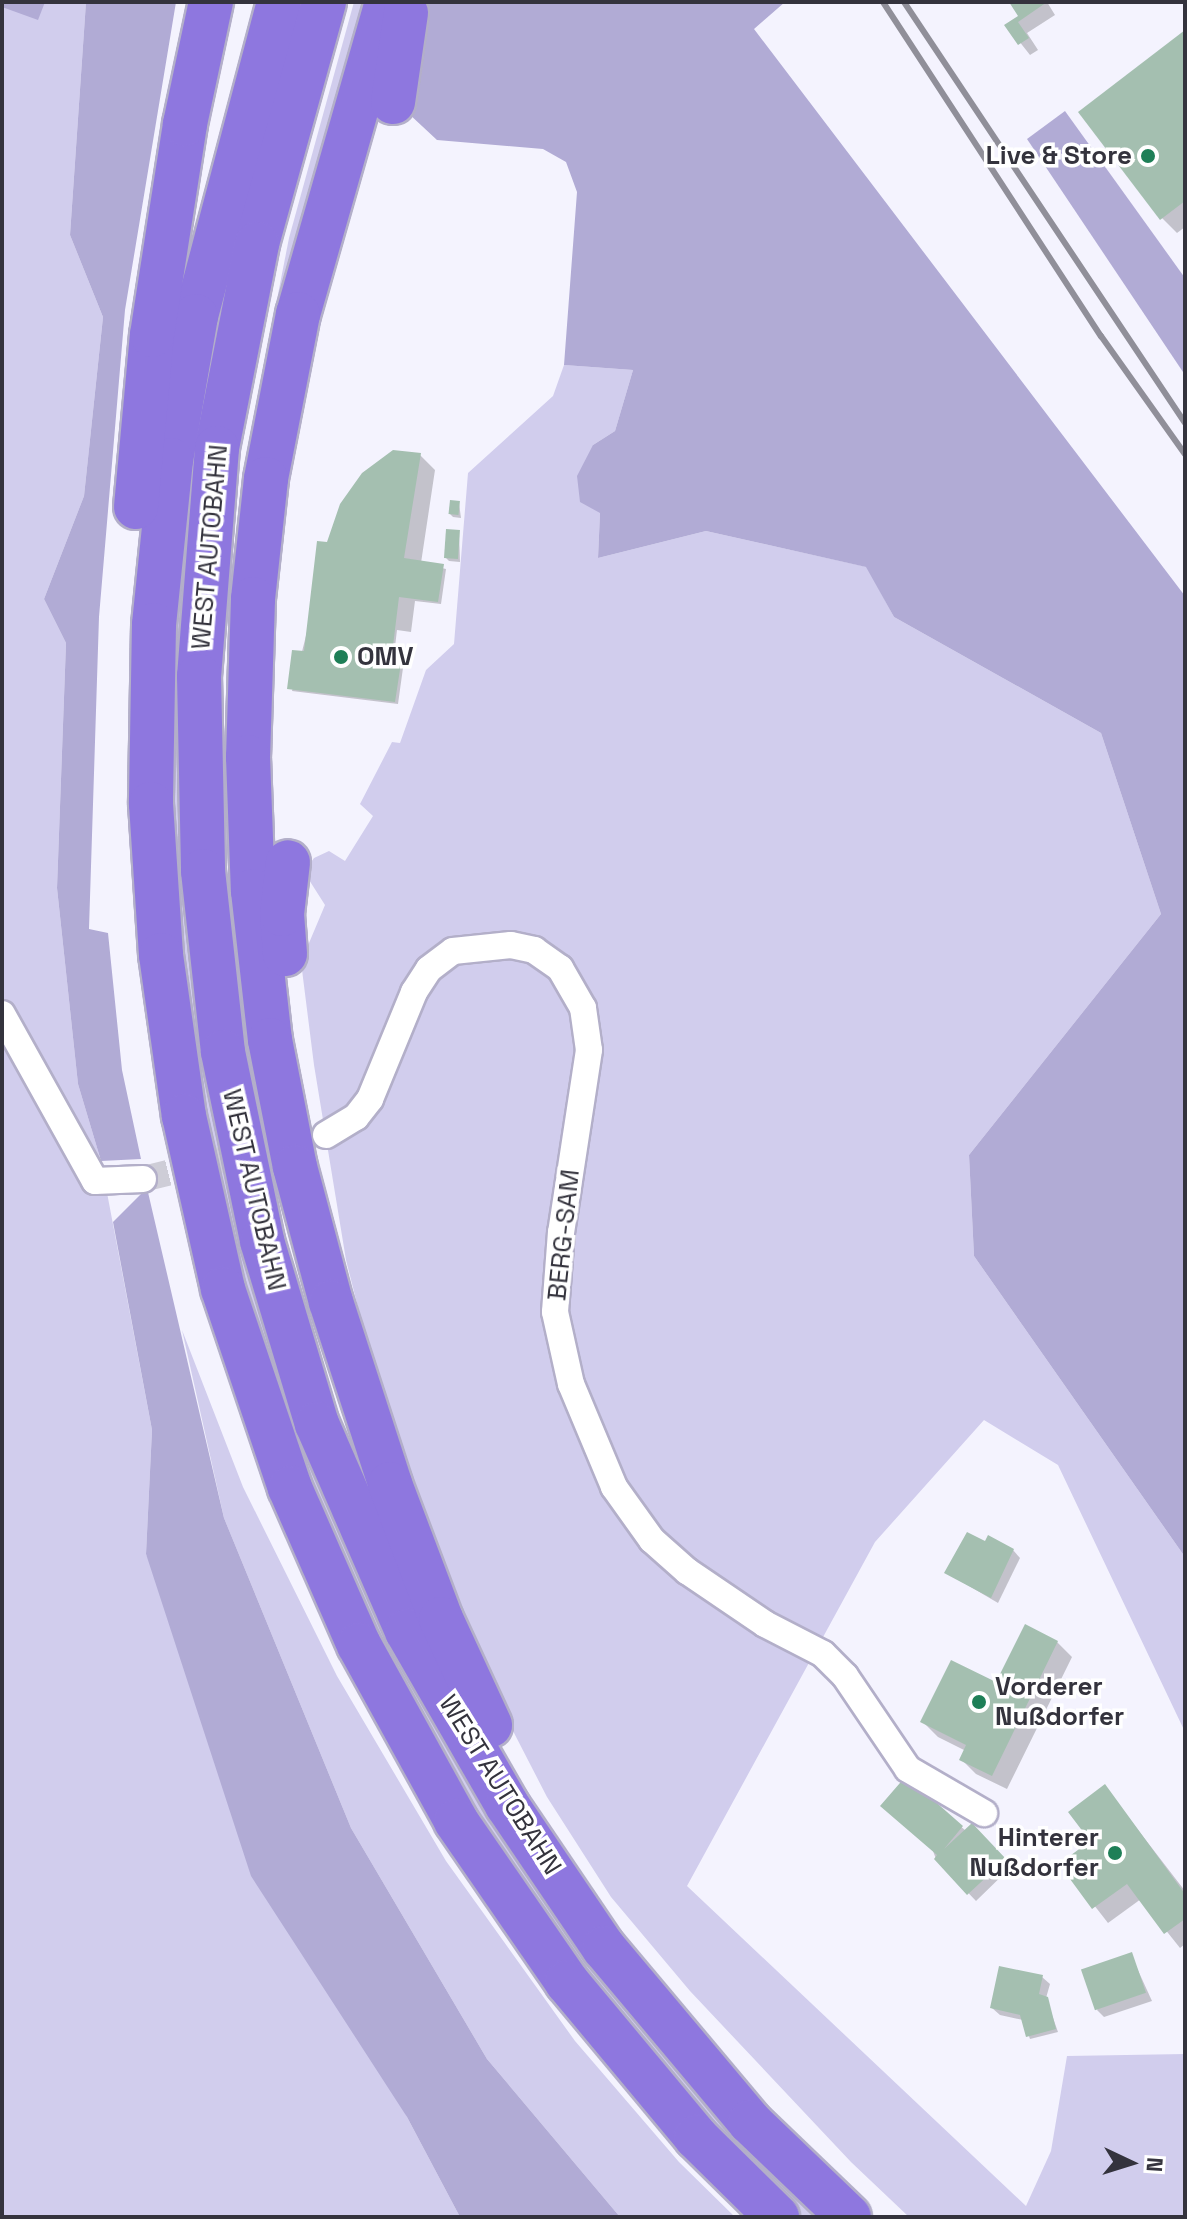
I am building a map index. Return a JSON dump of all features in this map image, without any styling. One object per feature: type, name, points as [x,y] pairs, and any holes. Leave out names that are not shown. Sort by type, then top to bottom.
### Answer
[{"type":"highway","points":[[154,625],[131,552],[152,335],[185,124],[211,2]]},
{"type":"highway","name":"WEST AUTOBAHN","points":[[279,2],[196,316],[171,460],[154,625],[151,804],[161,955],[184,1116],[223,1289],[290,1488],[359,1645],[456,1821],[567,1982],[696,2137],[777,2217]]},
{"type":"highway","name":"WEST AUTOBAHN","points":[[324,2],[257,244],[217,448],[199,676],[203,871],[223,1052],[256,1212],[317,1424],[407,1631],[507,1805],[604,1948],[750,2122],[849,2217]]},
{"type":"highway","points":[[387,2],[298,314],[266,479],[253,599],[248,757],[253,891],[270,1040],[336,1318],[435,1605],[488,1718],[507,1805]]},
{"type":"highway","points":[[393,102],[407,2]]},
{"type":"highway","points":[[285,1111],[293,1038],[282,914],[288,862]]},
{"type":"street","name":"BERG-SAM","points":[[326,1135],[356,1117],[370,1099],[414,992],[429,969],[453,951],[511,945],[534,950],[560,968],[583,1008],[589,1050],[558,1256],[555,1312],[571,1384],[614,1487],[652,1540],[687,1571],[765,1624],[823,1654],[845,1676],[908,1769],[984,1813]]},
{"type":"street","points":[[2,1014],[95,1181],[143,1179]]},
{"type":"shaded area","points":[[2,2],[86,2],[70,235],[103,317],[84,496],[44,599],[66,643],[57,888],[78,1084],[101,1161],[152,1430],[146,1554],[407,2117],[460,2217],[2,2217]]},
{"type":"shaded area","points":[[2,2],[45,2],[38,20],[2,7]]},
{"type":"shaded area","points":[[86,2],[176,2],[125,310],[99,617],[89,929],[108,933],[122,1070],[141,1159],[101,1161],[78,1084],[57,888],[66,643],[44,599],[84,496],[103,317],[70,235]]},
{"type":"shaded area","points":[[298,2],[303,2],[248,201],[194,985],[432,1716],[823,2217],[801,2217],[753,2172],[638,2041],[519,1886],[421,1723],[326,1531],[270,1380],[226,1225],[180,995],[169,799],[175,593],[197,408],[242,199]]},
{"type":"shaded area","points":[[354,2],[368,2],[246,458],[289,238]]},
{"type":"shaded area","points":[[425,2],[785,2],[754,29],[1185,596],[1185,1557],[974,1256],[969,1155],[1161,914],[1101,733],[894,617],[866,567],[706,531],[598,558],[600,513],[580,502],[577,476],[593,445],[615,431],[633,370],[564,365],[577,192],[566,162],[543,149],[437,140],[408,113],[414,38]]},
{"type":"shaded area","points":[[1065,111],[1185,278],[1185,375],[1027,139]]},
{"type":"shaded area","points":[[564,365],[633,370],[615,431],[593,445],[600,513],[598,558],[706,531],[867,567],[894,617],[1101,733],[1161,914],[969,1155],[974,1256],[1185,1557],[1185,1732],[1058,1465],[984,1420],[875,1542],[687,1886],[1026,2206],[1051,2151],[1067,2056],[1185,2054],[1185,2217],[909,2217],[851,2162],[690,1991],[611,1897],[547,1797],[476,1659],[385,1414],[346,1260],[314,1065],[301,962],[325,905],[304,872],[314,858],[329,851],[345,861],[373,816],[360,804],[392,742],[400,743],[426,670],[454,644],[468,473],[553,396]]},
{"type":"shaded area","points":[[147,1188],[224,1518],[351,1828],[487,2059],[620,2217],[460,2217],[407,2117],[251,1876],[146,1554],[152,1430],[113,1222]]},
{"type":"shaded area","points":[[182,1330],[243,1487],[337,1676],[446,1861],[575,2041],[679,2162],[735,2217],[620,2217],[487,2059],[351,1828],[224,1518]]},
{"type":"building","points":[[1009,2],[1047,2],[1018,22],[1029,38],[1018,45],[1004,25],[1018,16]]},
{"type":"building","name":"Live & Store","points":[[1185,30],[1185,201],[1160,220],[1078,112]]},
{"type":"building","points":[[393,450],[421,453],[404,558],[444,564],[438,602],[399,597],[391,662],[401,663],[395,702],[287,689],[292,650],[304,651],[317,541],[327,542],[340,504],[362,473]]},
{"type":"building","points":[[450,500],[460,501],[458,515],[449,514]]},
{"type":"building","points":[[446,529],[460,530],[458,559],[444,558]]},
{"type":"building","points":[[967,1532],[985,1541],[988,1535],[1014,1549],[991,1598],[944,1573]]},
{"type":"building","name":"Vorderer Nußdorfer","points":[[1025,1624],[1058,1641],[992,1776],[959,1760],[966,1745],[920,1722],[951,1660],[996,1682]]},
{"type":"building","points":[[906,1776],[963,1826],[944,1849],[972,1823],[1006,1859],[967,1895],[934,1859],[937,1855],[880,1806]]},
{"type":"building","name":"Hinterer Nußdorfer","points":[[1105,1784],[1185,1894],[1185,1919],[1164,1934],[1127,1884],[1092,1909],[1059,1864],[1090,1841],[1068,1812]]},
{"type":"building","points":[[1132,1952],[1146,1993],[1095,2010],[1081,1970]]},
{"type":"building","points":[[999,1966],[1043,1975],[1039,1994],[1048,1997],[1056,2029],[1026,2037],[1020,2015],[990,2008]]},
{"type":"tunnel","points":[[143,1179],[302,1140]]},
{"type":"railway","points":[[883,2],[1101,336],[1185,454]]},
{"type":"railway","points":[[904,2],[1185,423]]},
{"type":"place","name":"Live & Store","points":[[1148,156]]},
{"type":"place","name":"OMV","points":[[341,657]]},
{"type":"place","name":"Vorderer Nußdorfer","points":[[979,1702]]},
{"type":"place","name":"Hinterer Nußdorfer","points":[[1115,1853]]}]
